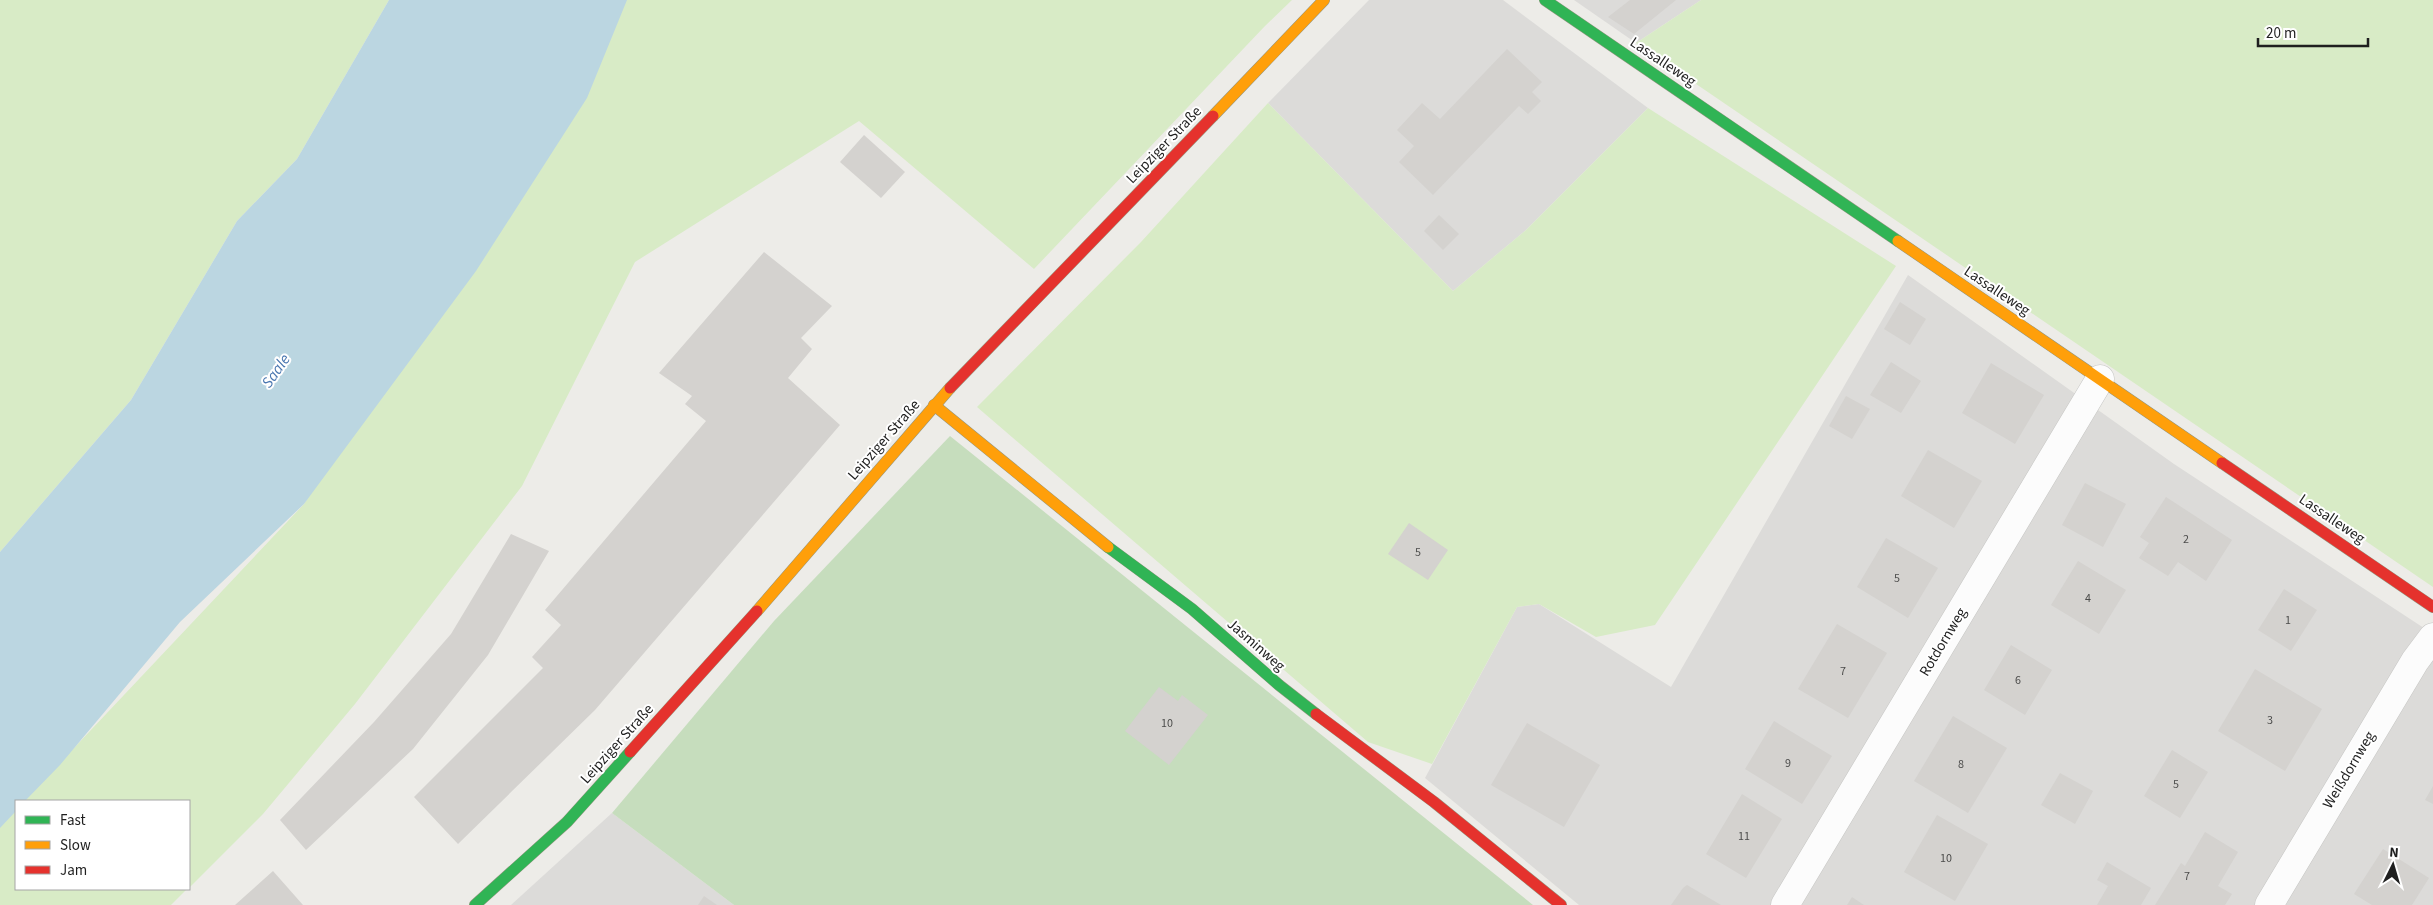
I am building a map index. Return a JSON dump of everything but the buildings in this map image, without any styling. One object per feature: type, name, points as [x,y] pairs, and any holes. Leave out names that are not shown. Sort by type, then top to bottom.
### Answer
[{"type":"street","name":"Leipziger Straße","points":[[474,905],[567,822],[770,596],[934,405],[1324,0]]},
{"type":"street","name":"Lassalleweg","points":[[1545,0],[2433,606]]},
{"type":"street","name":"Rotdornweg","points":[[1786,905],[2100,379]]},
{"type":"street","name":"Jasminweg","points":[[934,405],[993,450],[1127,563],[1192,609],[1279,684],[1366,753],[1434,802],[1560,905]]},
{"type":"street","name":"Weißdornweg","points":[[2277,902],[2415,661],[2433,637]]},
{"type":"shaded area","points":[[1369,0],[1503,0],[1648,108],[1526,230],[1453,291],[1268,103]]},
{"type":"shaded area","points":[[1574,0],[1701,0],[1636,43]]},
{"type":"shaded area","points":[[1908,275],[2174,464],[2433,634],[2433,905],[1579,905],[1425,778],[1517,607],[1539,604],[1671,687]]},
{"type":"shaded area","points":[[612,813],[734,905],[511,905]]},
{"type":"green space","points":[[0,0],[389,0],[297,159],[237,221],[131,400],[0,552]]},
{"type":"green space","points":[[619,0],[1292,0],[1034,269],[859,121],[635,262],[522,486],[355,704],[263,814],[190,887],[190,800],[25,800],[304,504]]},
{"type":"green space","points":[[1701,0],[2433,0],[2433,587],[1636,43]]},
{"type":"green space","points":[[1268,103],[1453,291],[1526,230],[1648,108],[1896,266],[1655,625],[1596,637],[1539,604],[1517,607],[1432,764],[1368,742],[977,407],[1141,242]]},
{"type":"green space","points":[[950,436],[1533,905],[734,905],[612,813],[774,621]]},
{"type":"green space","points":[[15,811],[15,890],[186,890],[171,905],[0,905],[0,827]]},
{"type":"water","name":"Saale","points":[[389,0],[627,0],[587,98],[476,271],[304,504],[180,622],[60,765],[26,800],[15,800],[15,812],[0,828],[0,552],[131,400],[237,221],[297,159]]},
{"type":"traffic: fast","points":[[1545,0],[1898,241]]},
{"type":"traffic: fast","points":[[1108,547],[1192,609],[1279,685],[1316,714]]},
{"type":"traffic: fast","points":[[475,905],[567,822],[630,752]]},
{"type":"traffic: slow","points":[[1213,116],[1324,0]]},
{"type":"traffic: slow","points":[[1898,241],[2222,463]]},
{"type":"traffic: slow","points":[[757,611],[950,388]]},
{"type":"traffic: slow","points":[[934,405],[1108,547]]},
{"type":"traffic: jam","points":[[950,388],[1213,116]]},
{"type":"traffic: jam","points":[[2222,463],[2433,607]]},
{"type":"traffic: jam","points":[[630,752],[757,611]]},
{"type":"traffic: jam","points":[[1316,714],[1434,802],[1561,905]]}]
